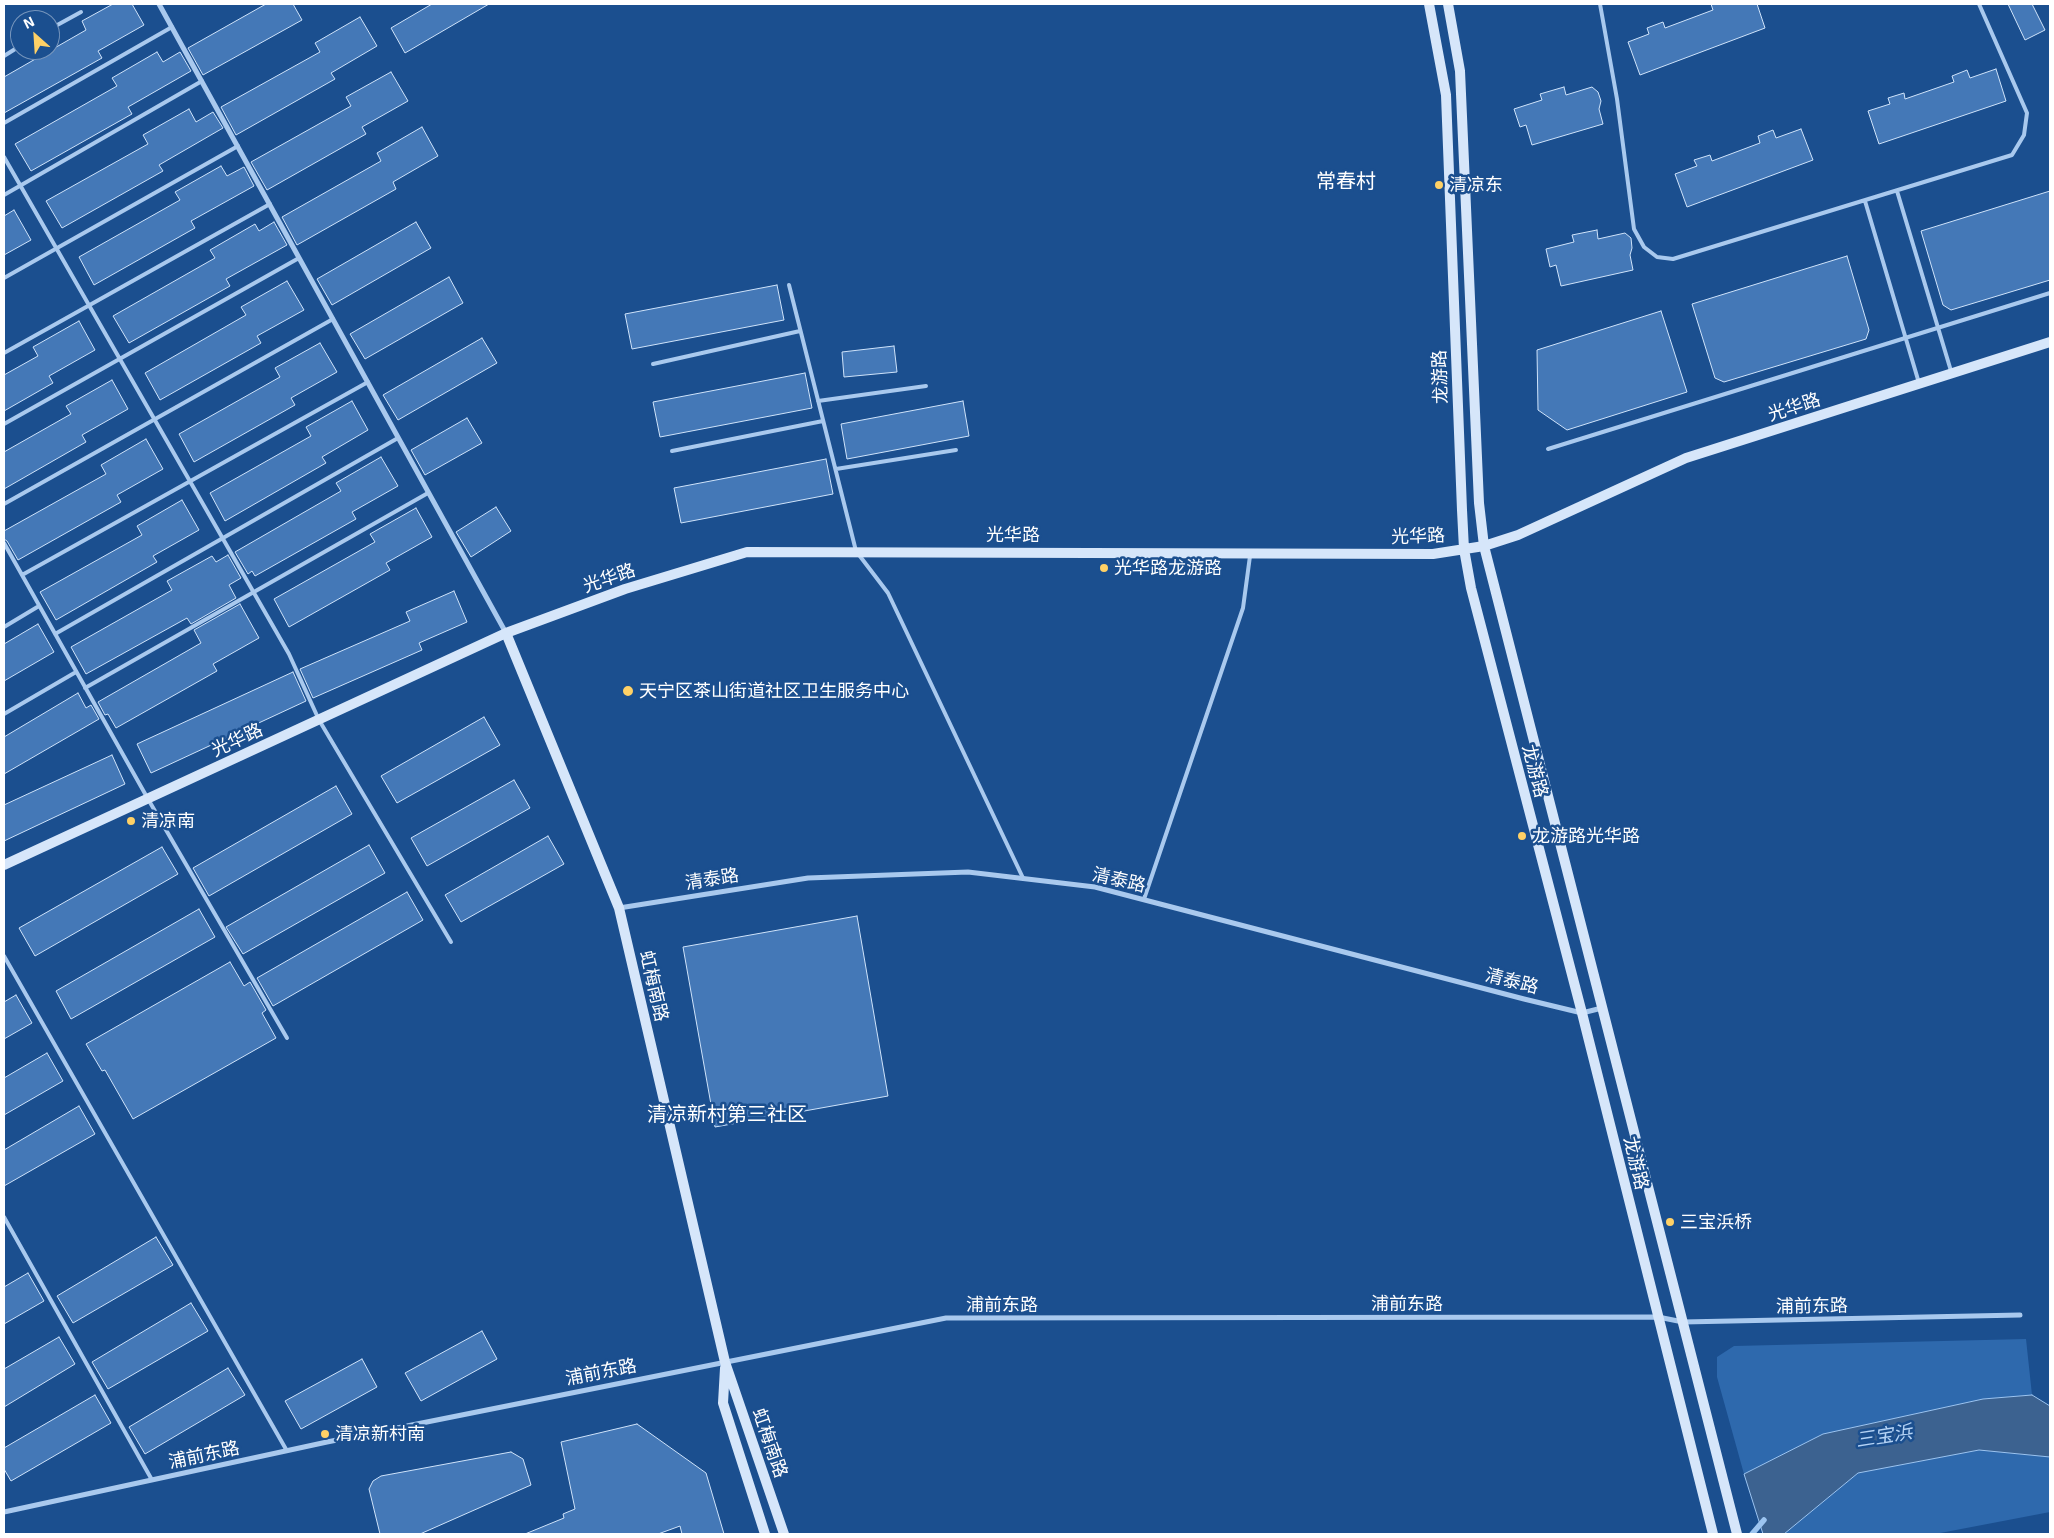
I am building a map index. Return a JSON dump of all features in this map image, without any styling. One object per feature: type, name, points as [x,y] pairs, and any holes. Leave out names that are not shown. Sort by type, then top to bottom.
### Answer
[{"type":"main road","name":"龙游路","points":[[1429,4],[1446,96],[1464,549],[1471,588],[1582,1012],[1713,1532]]},
{"type":"main road","name":"龙游路","points":[[1448,4],[1460,71],[1479,503],[1484,546],[1736,1534]]},
{"type":"main road","name":"光华路","points":[[4,865],[506,634],[625,589],[747,552],[1433,554],[1484,546],[1518,536],[1686,458],[2050,342]]},
{"type":"main road","name":"虹梅南路","points":[[506,634],[619,908],[725,1362],[784,1534]]},
{"type":"main road","name":"虹梅南路","points":[[725,1362],[723,1403],[765,1534]]},
{"type":"street","points":[[159,4],[506,634]]},
{"type":"street","name":"清泰路","points":[[619,908],[808,878],[968,872],[1095,887],[1524,999],[1582,1012],[1602,1008]]},
{"type":"street","name":"浦前东路","points":[[4,1512],[287,1451],[946,1318],[1658,1318],[1683,1322],[2020,1315]]},
{"type":"lane","points":[[1600,4],[1617,98],[1634,229],[1644,247],[1658,258],[1673,259],[1897,192],[2012,155],[2024,135],[2026,113],[1978,4]]},
{"type":"lane","points":[[60,24],[81,12]]},
{"type":"lane","points":[[4,123],[172,27]]},
{"type":"lane","points":[[4,195],[202,81]]},
{"type":"lane","points":[[4,278],[238,146]]},
{"type":"lane","points":[[4,157],[289,654],[319,720],[451,942]]},
{"type":"lane","points":[[1897,192],[1952,374]]},
{"type":"lane","points":[[1865,201],[1919,384]]},
{"type":"lane","points":[[4,353],[270,204]]},
{"type":"lane","points":[[4,424],[299,258]]},
{"type":"lane","points":[[788,285],[856,551],[888,593],[1023,879]]},
{"type":"lane","points":[[1548,450],[2050,293]]},
{"type":"lane","points":[[4,504],[333,319]]},
{"type":"lane","points":[[652,364],[800,331]]},
{"type":"lane","points":[[22,575],[368,382]]},
{"type":"lane","points":[[818,401],[926,386]]},
{"type":"lane","points":[[672,451],[823,420]]},
{"type":"lane","points":[[55,634],[398,438]]},
{"type":"lane","points":[[836,469],[956,450]]},
{"type":"lane","points":[[86,688],[428,493]]},
{"type":"lane","points":[[4,544],[148,799],[287,1038]]},
{"type":"lane","points":[[1144,899],[1242,608],[1250,553]]},
{"type":"lane","points":[[4,626],[39,606]]},
{"type":"lane","points":[[4,714],[76,672]]},
{"type":"lane","points":[[4,956],[287,1451]]},
{"type":"lane","points":[[4,1217],[152,1480]]},
{"type":"shaded area","points":[[2026,1339],[2032,1395],[1983,1399],[1823,1434],[1744,1474],[1717,1377],[1717,1357],[1734,1346]]},
{"type":"shaded area","points":[[1979,1450],[2050,1457],[2050,1512],[1935,1534],[1784,1534],[1858,1473]]},
{"type":"water","points":[[2032,1395],[2050,1406],[2050,1457],[1979,1450],[1858,1473],[1784,1534],[1763,1534],[1744,1474],[1823,1434],[1983,1399]]},
{"type":"building","points":[[113,4],[132,4],[144,25],[98,51],[102,58],[4,113],[4,77],[34,60],[60,60],[60,45],[86,30],[82,21]]},
{"type":"building","points":[[266,4],[293,4],[302,20],[203,75],[188,48]]},
{"type":"building","points":[[432,4],[489,4],[405,53],[391,28]]},
{"type":"building","points":[[1711,4],[1757,4],[1765,28],[1640,75],[1628,42],[1649,34],[1647,28],[1663,22],[1665,28],[1713,10]]},
{"type":"building","points":[[2008,4],[2032,4],[2045,30],[2025,40]]},
{"type":"building","points":[[360,17],[377,46],[331,73],[335,79],[236,135],[221,107],[320,52],[315,43]]},
{"type":"building","points":[[157,52],[163,62],[180,52],[191,71],[128,107],[132,114],[31,171],[15,144],[117,86],[112,78]]},
{"type":"building","points":[[1996,69],[2006,101],[1879,144],[1868,111],[1890,104],[1888,98],[1904,93],[1905,99],[1954,82],[1952,76],[1967,70],[1970,78]]},
{"type":"building","points":[[391,72],[408,101],[362,127],[366,134],[267,190],[251,162],[351,106],[346,97]]},
{"type":"building","points":[[1564,87],[1566,95],[1592,87],[1598,92],[1601,101],[1599,109],[1603,124],[1532,145],[1526,125],[1520,127],[1514,109],[1542,100],[1540,94]]},
{"type":"building","points":[[189,109],[196,122],[213,112],[223,128],[159,165],[163,171],[62,228],[46,201],[148,144],[143,135]]},
{"type":"building","points":[[422,127],[438,156],[393,182],[396,189],[297,245],[282,217],[381,161],[377,153]]},
{"type":"building","points":[[1801,129],[1813,160],[1687,207],[1675,174],[1697,166],[1694,160],[1710,155],[1712,161],[1760,143],[1758,136],[1773,130],[1776,138]]},
{"type":"building","points":[[221,166],[227,176],[244,167],[254,186],[191,221],[195,228],[94,285],[79,257],[180,200],[175,192]]},
{"type":"building","points":[[2050,191],[2050,280],[1951,310],[1943,305],[1921,231]]},
{"type":"building","points":[[14,210],[31,240],[4,255],[4,216]]},
{"type":"building","points":[[274,222],[287,245],[226,279],[230,286],[129,343],[113,316],[215,258],[210,250],[255,224],[259,231]]},
{"type":"building","points":[[416,222],[431,248],[332,305],[317,279]]},
{"type":"building","points":[[1597,230],[1598,239],[1625,233],[1631,238],[1632,248],[1630,255],[1633,270],[1561,286],[1556,265],[1550,267],[1546,249],[1574,242],[1572,235]]},
{"type":"building","points":[[1847,256],[1869,330],[1866,339],[1724,382],[1715,378],[1692,304]]},
{"type":"building","points":[[449,277],[463,303],[365,359],[350,334]]},
{"type":"building","points":[[287,281],[304,310],[257,336],[261,343],[160,400],[145,373],[246,315],[241,307]]},
{"type":"building","points":[[777,285],[784,320],[632,349],[625,314]]},
{"type":"building","points":[[1661,311],[1687,392],[1567,430],[1538,410],[1537,350]]},
{"type":"building","points":[[79,321],[95,350],[49,376],[53,383],[4,411],[4,375],[38,356],[33,347]]},
{"type":"building","points":[[482,338],[497,363],[398,420],[383,395]]},
{"type":"building","points":[[320,343],[337,372],[291,398],[295,405],[194,462],[179,434],[280,377],[275,368]]},
{"type":"building","points":[[894,346],[897,372],[844,377],[842,352]]},
{"type":"building","points":[[805,373],[812,408],[660,437],[653,402]]},
{"type":"building","points":[[112,380],[128,409],[82,435],[86,442],[4,489],[4,452],[71,414],[66,406]]},
{"type":"building","points":[[352,401],[368,430],[322,457],[326,463],[225,521],[210,493],[311,436],[306,427]]},
{"type":"building","points":[[963,401],[969,436],[847,459],[841,424]]},
{"type":"building","points":[[467,418],[482,443],[425,475],[411,450]]},
{"type":"building","points":[[146,439],[163,469],[117,495],[121,502],[18,560],[4,539],[4,531],[106,474],[101,465]]},
{"type":"building","points":[[381,457],[398,486],[352,512],[356,519],[255,576],[252,571],[248,574],[235,552],[341,491],[336,483]]},
{"type":"building","points":[[826,459],[833,494],[681,523],[674,488]]},
{"type":"building","points":[[182,500],[199,530],[153,556],[157,562],[56,620],[40,592],[142,535],[137,526]]},
{"type":"building","points":[[496,507],[511,531],[471,557],[456,532]]},
{"type":"building","points":[[416,508],[432,537],[386,563],[390,570],[289,627],[274,599],[375,542],[370,534]]},
{"type":"building","points":[[228,555],[241,578],[229,585],[236,598],[191,624],[187,618],[86,674],[71,647],[172,590],[167,581],[212,556],[216,562]]},
{"type":"building","points":[[454,591],[467,622],[419,643],[422,650],[313,698],[300,669],[410,621],[406,612]]},
{"type":"building","points":[[240,604],[259,638],[213,664],[217,671],[116,728],[108,714],[105,715],[98,702],[201,643],[194,630]]},
{"type":"building","points":[[38,624],[54,652],[4,681],[4,644]]},
{"type":"building","points":[[293,672],[306,701],[151,773],[137,744]]},
{"type":"building","points":[[78,693],[86,708],[91,705],[99,719],[4,774],[4,737]]},
{"type":"building","points":[[484,717],[500,745],[397,803],[381,776]]},
{"type":"building","points":[[112,755],[125,784],[4,841],[4,805]]},
{"type":"building","points":[[514,780],[530,808],[427,866],[411,838]]},
{"type":"building","points":[[336,786],[352,814],[209,896],[193,868]]},
{"type":"building","points":[[548,836],[564,864],[461,922],[445,895]]},
{"type":"building","points":[[369,845],[385,873],[243,954],[226,927]]},
{"type":"building","points":[[162,847],[178,874],[35,956],[19,928]]},
{"type":"building","points":[[407,892],[423,920],[273,1006],[257,978]]},
{"type":"building","points":[[199,909],[215,937],[71,1019],[56,991]]},
{"type":"building","points":[[857,916],[888,1096],[715,1127],[683,947]]},
{"type":"building","points":[[230,962],[244,986],[250,982],[266,1010],[262,1013],[276,1038],[133,1119],[105,1070],[102,1071],[86,1044]]},
{"type":"building","points":[[16,995],[32,1023],[4,1039],[4,1002]]},
{"type":"building","points":[[47,1053],[63,1081],[4,1115],[4,1078]]},
{"type":"building","points":[[79,1106],[95,1134],[4,1186],[4,1150]]},
{"type":"building","points":[[156,1237],[173,1265],[73,1323],[57,1296]]},
{"type":"building","points":[[28,1273],[44,1301],[4,1324],[4,1287]]},
{"type":"building","points":[[191,1303],[208,1331],[108,1389],[92,1362]]},
{"type":"building","points":[[482,1331],[497,1359],[421,1401],[405,1373]]},
{"type":"building","points":[[59,1337],[75,1364],[4,1407],[4,1369]]},
{"type":"building","points":[[362,1359],[377,1387],[301,1429],[285,1401]]},
{"type":"building","points":[[228,1368],[245,1395],[145,1454],[129,1427]]},
{"type":"building","points":[[95,1395],[111,1423],[11,1481],[4,1469],[4,1448]]},
{"type":"building","points":[[637,1424],[706,1473],[724,1534],[682,1534],[680,1526],[658,1534],[525,1534],[564,1518],[563,1514],[575,1509],[561,1442]]},
{"type":"building","points":[[511,1452],[523,1459],[531,1485],[420,1534],[380,1534],[369,1489],[373,1481],[381,1476]]},
{"type":"waterway","name":"三宝浜","points":[[1752,1534],[1764,1520]]},
{"type":"place","name":"清凉东","points":[[1439,185]]},
{"type":"place","name":"光华路龙游路","points":[[1104,568]]},
{"type":"place","name":"天宁区茶山街道社区卫生服务中心","points":[[628,691]]},
{"type":"place","name":"清凉南","points":[[131,821]]},
{"type":"place","name":"龙游路光华路","points":[[1522,836]]},
{"type":"place","name":"三宝浜桥","points":[[1670,1222]]},
{"type":"place","name":"清凉新村南","points":[[325,1434]]},
{"type":"district","name":"常春村","points":[[1346,181]]},
{"type":"district","name":"清凉新村第三社区","points":[[727,1114]]}]
